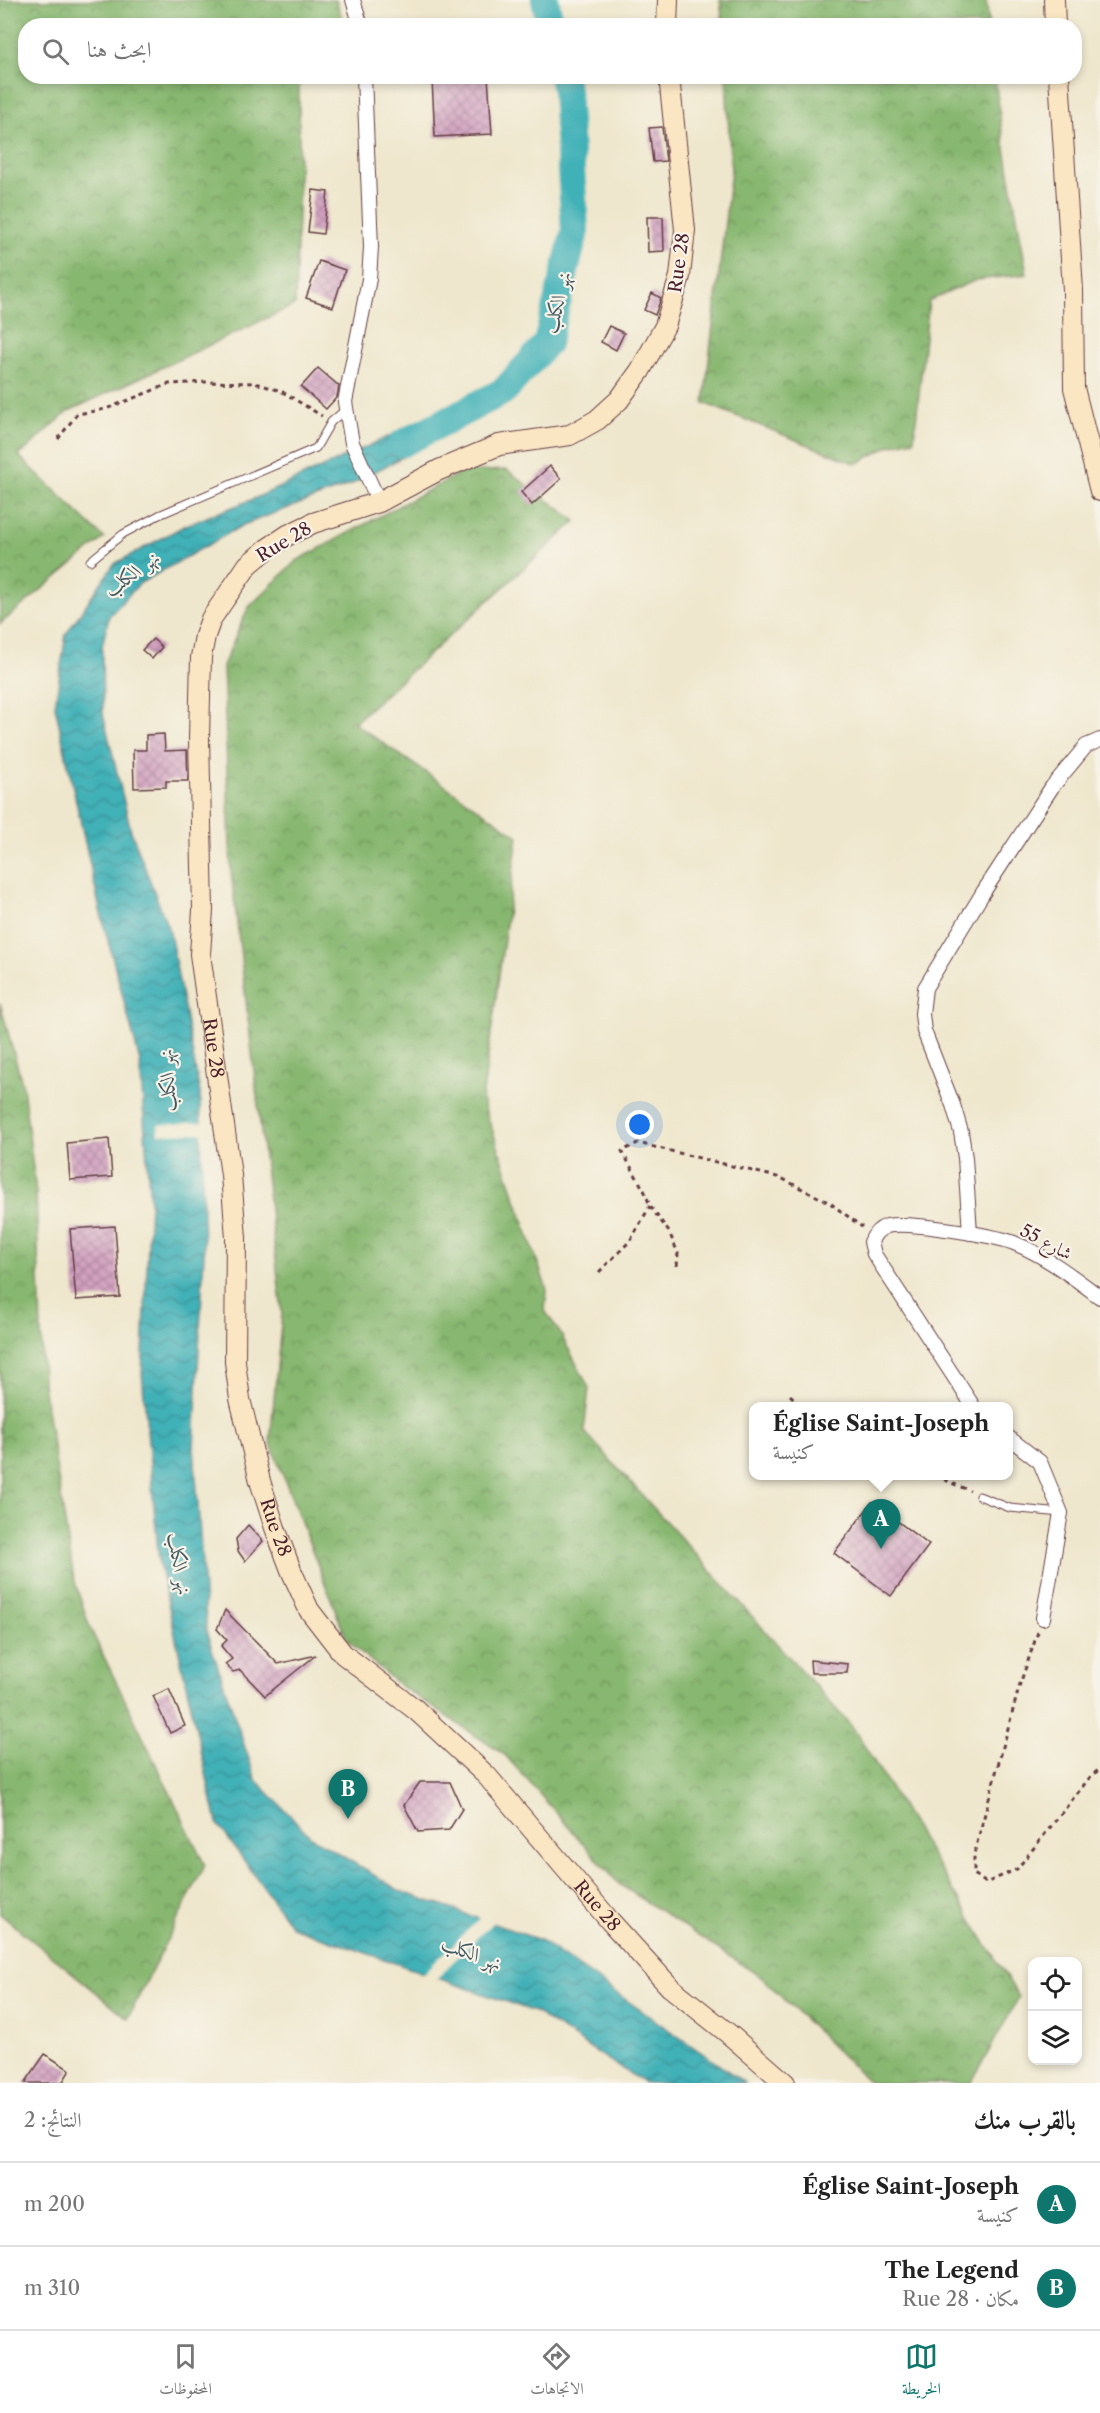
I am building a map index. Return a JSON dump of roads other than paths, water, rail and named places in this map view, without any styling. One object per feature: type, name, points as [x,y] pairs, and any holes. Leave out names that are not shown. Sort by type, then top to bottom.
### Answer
[{"type":"street","points":[[353,0],[359,18]]},
{"type":"street","points":[[667,18],[668,0]]},
{"type":"street","points":[[1054,0],[1055,18]]},
{"type":"street","points":[[364,84],[371,247],[369,279],[346,409],[352,443],[379,501]]},
{"type":"street","name":"Rue 28","points":[[670,84],[685,230],[680,276],[665,326],[640,371],[619,400],[597,420],[570,435],[499,445],[439,470],[379,501],[288,535],[248,565],[211,619],[201,657],[199,738],[203,910],[200,954],[231,1175],[236,1238],[238,1390],[260,1481],[291,1570],[309,1610],[343,1654],[416,1710],[487,1776],[670,1987],[786,2083]]},
{"type":"street","points":[[1060,84],[1073,290],[1074,388],[1100,491]]},
{"type":"street","points":[[970,1233],[961,1132],[924,1031],[922,1014],[925,988],[984,891],[1052,787],[1086,746],[1100,740]]},
{"type":"street","name":"شارع 55","points":[[970,1402],[874,1254],[871,1242],[873,1236],[883,1228],[899,1225],[970,1233],[1013,1243],[1050,1261],[1100,1297]]},
{"type":"street","points":[[1013,1441],[1040,1462],[1061,1513],[1043,1618]]},
{"type":"lane","points":[[90,561],[123,534],[159,515],[316,448],[331,422],[346,409]]},
{"type":"lane","points":[[979,1496],[1010,1508],[1061,1513]]},
{"type":"water","points":[[433,416],[444,435],[350,485],[243,525],[139,584],[109,616],[102,647],[103,714],[131,831],[170,933],[200,1093],[204,1253],[194,1448],[207,1634],[256,1780],[311,1837],[400,1891],[540,1940],[745,2083],[644,2083],[535,2012],[292,1927],[217,1823],[159,1563],[142,1373],[150,1203],[140,1062],[100,910],[55,706],[66,634],[114,564],[184,526],[256,498]]},
{"type":"waterway","name":"نهر الكلب","points":[[545,0],[549,18]]},
{"type":"waterway","name":"نهر الكلب","points":[[403,443],[504,391],[547,343],[575,231],[565,84]]},
{"type":"place","name":"Église Saint-Joseph","points":[[881,1549]]},
{"type":"place","name":"The Legend","points":[[348,1819]]}]
